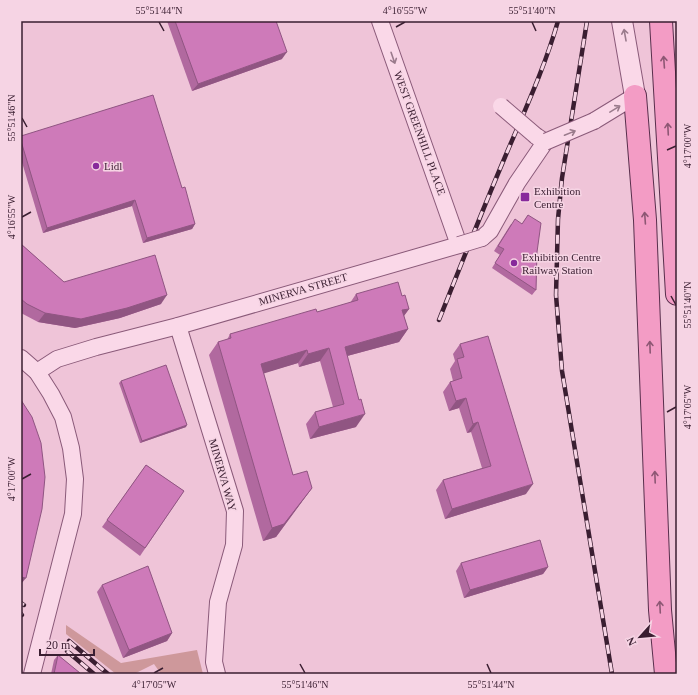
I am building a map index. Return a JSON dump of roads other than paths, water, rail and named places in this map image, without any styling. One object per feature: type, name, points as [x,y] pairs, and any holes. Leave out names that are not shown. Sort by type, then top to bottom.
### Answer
[{"type":"main road","points":[[661,21],[667,100],[677,294]]},
{"type":"main road","points":[[634,87],[645,220],[660,610],[666,674]]},
{"type":"street","name":"WEST GREENHILL PLACE","points":[[380,21],[457,237]]},
{"type":"street","points":[[499,104],[541,139],[594,121],[634,87],[622,21]]},
{"type":"street","name":"MINERVA STREET","points":[[37,372],[57,359],[178,326],[432,252],[457,237],[482,238],[490,231],[541,139]]},
{"type":"street","name":"MINERVA WAY","points":[[178,326],[235,511],[234,545],[218,602],[214,662],[216,674]]},
{"type":"street","points":[[21,358],[37,372],[51,394],[63,418],[71,448],[75,479],[73,514],[32,674]]},
{"type":"railway","points":[[439,320],[541,72],[558,21]]},
{"type":"railway","points":[[587,21],[562,178],[558,219],[556,295],[562,371],[612,674]]},
{"type":"railway","points":[[69,641],[108,674]]},
{"type":"railway","points":[[67,651],[94,674]]},
{"type":"place","name":"Lidl","points":[[96,166]]},
{"type":"place","name":"Exhibition Centre","points":[[525,197]]},
{"type":"place","name":"Exhibition Centre Railway Station","points":[[514,263]]}]
